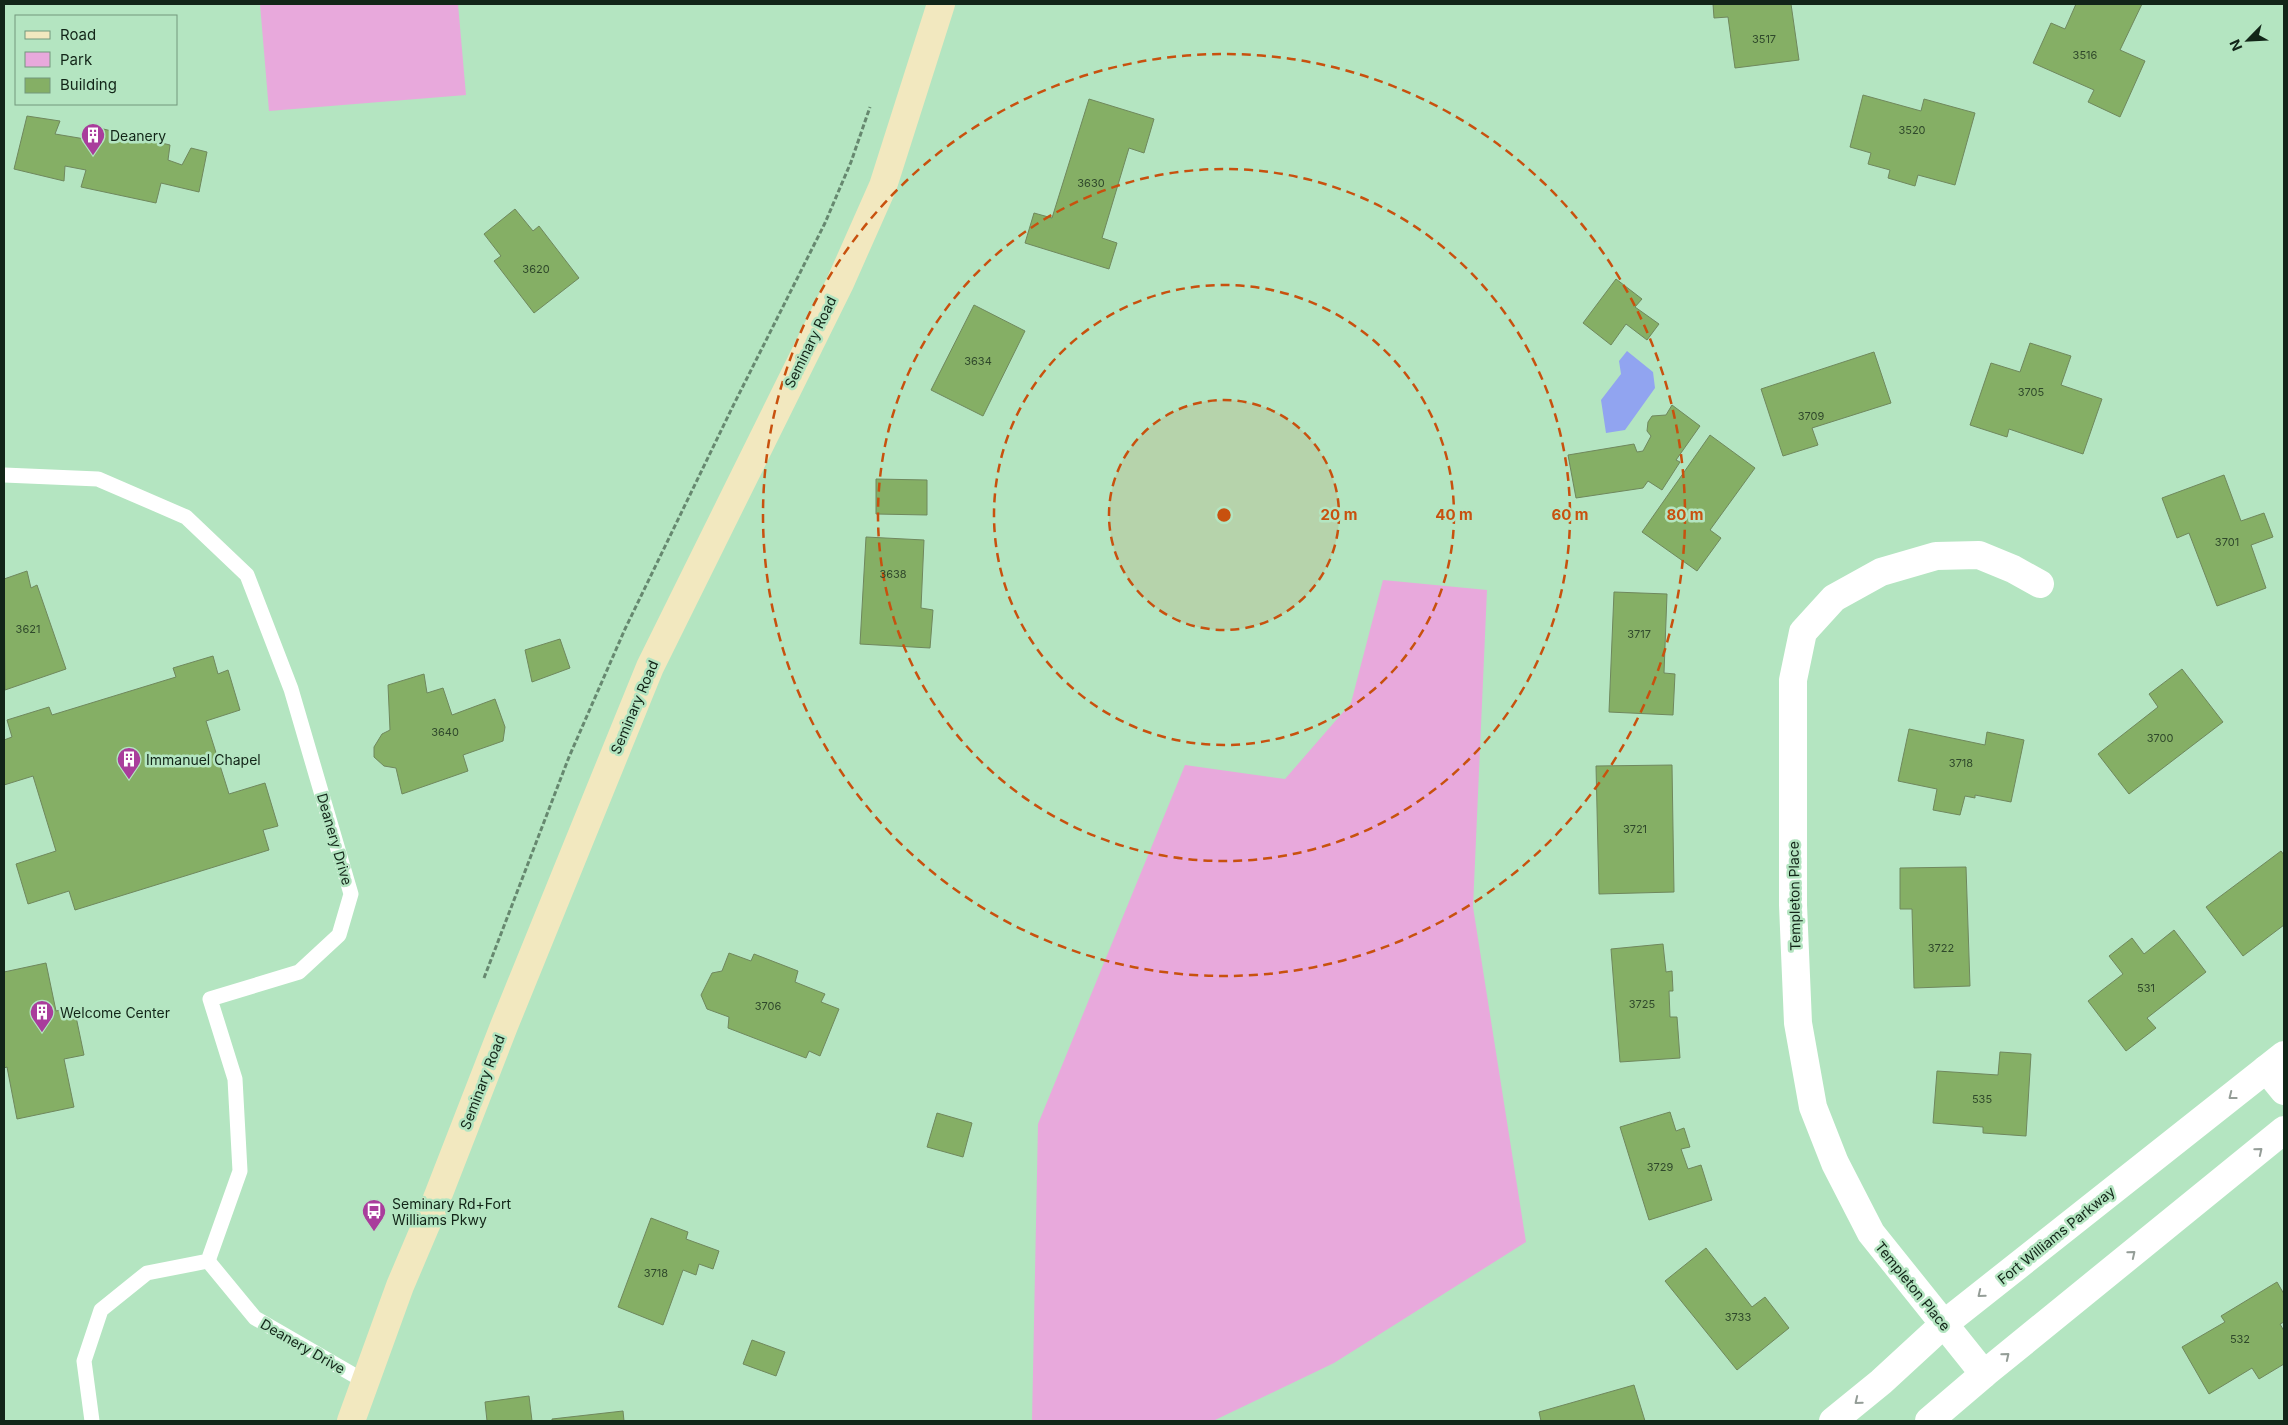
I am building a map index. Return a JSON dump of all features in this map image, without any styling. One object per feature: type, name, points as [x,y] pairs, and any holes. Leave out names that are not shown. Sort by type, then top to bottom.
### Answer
[{"type":"main road","name":"Seminary Road","points":[[351,1421],[364,1381],[504,1026],[650,667],[840,283],[883,186],[941,4]]},
{"type":"street","name":"Templeton Place","points":[[1984,1374],[1871,1233],[1835,1163],[1813,1107],[1798,1023],[1794,925],[1793,680],[1803,632],[1834,598],[1881,572],[1936,556],[1978,555],[2014,569],[2040,584]]},
{"type":"street","name":"Fort Williams Parkway","points":[[1833,1421],[1881,1382],[1944,1324],[2275,1062]]},
{"type":"street","points":[[2275,1062],[2284,1091]]},
{"type":"street","points":[[1929,1421],[2284,1130]]},
{"type":"lane","name":"Deanery Drive","points":[[4,475],[98,479],[186,516],[247,575],[291,690],[351,894],[339,936],[299,972],[210,1000],[235,1079],[240,1171],[208,1261],[255,1318],[364,1381]]},
{"type":"lane","points":[[92,1421],[84,1361],[101,1310],[147,1273],[208,1261]]},
{"type":"green space","points":[[260,4],[458,4],[466,95],[269,111]]},
{"type":"green space","points":[[1383,580],[1487,590],[1473,907],[1526,1242],[1334,1363],[1213,1421],[1032,1421],[1038,1124],[1185,765],[1285,779],[1351,703]]},
{"type":"water","points":[[1627,351],[1653,372],[1655,388],[1625,430],[1606,433],[1601,400],[1621,374],[1619,361]]},
{"type":"building","points":[[1713,4],[1791,4],[1799,60],[1735,68],[1728,17],[1714,18]]},
{"type":"building","points":[[2076,4],[2142,4],[2120,50],[2145,61],[2120,117],[2088,102],[2094,90],[2033,63],[2051,23],[2065,29]]},
{"type":"building","points":[[1863,95],[1921,111],[1924,99],[1975,113],[1955,185],[1918,175],[1915,186],[1888,178],[1890,170],[1868,164],[1871,153],[1850,147]]},
{"type":"building","points":[[1089,99],[1154,119],[1144,153],[1129,148],[1102,238],[1117,243],[1109,269],[1025,243],[1034,213],[1052,218]]},
{"type":"building","name":"Deanery","points":[[27,116],[60,121],[55,134],[91,140],[95,127],[170,145],[168,160],[182,165],[191,148],[207,152],[199,192],[161,183],[156,203],[81,187],[86,170],[65,166],[64,181],[14,169]]},
{"type":"building","points":[[515,209],[533,231],[539,226],[579,278],[534,313],[494,261],[501,256],[484,234]]},
{"type":"building","points":[[1616,279],[1642,299],[1635,307],[1659,324],[1647,340],[1626,324],[1611,345],[1583,323]]},
{"type":"building","points":[[974,305],[1025,331],[983,416],[931,390]]},
{"type":"building","points":[[2030,343],[2071,356],[2061,385],[2102,399],[2083,454],[2009,429],[2007,437],[1970,425],[1991,363],[2020,372]]},
{"type":"building","points":[[1874,352],[1891,403],[1812,428],[1818,445],[1783,456],[1761,389]]},
{"type":"building","points":[[1672,405],[1700,426],[1676,460],[1680,462],[1662,490],[1648,481],[1643,488],[1576,498],[1568,455],[1634,444],[1637,452],[1643,451],[1651,436],[1647,431],[1648,422],[1652,416],[1666,415]]},
{"type":"building","points":[[1710,435],[1755,468],[1710,530],[1721,538],[1697,571],[1642,532]]},
{"type":"building","points":[[2224,475],[2241,521],[2264,513],[2273,537],[2251,545],[2266,588],[2217,606],[2189,533],[2177,538],[2162,498]]},
{"type":"building","points":[[876,479],[927,480],[927,515],[876,514]]},
{"type":"building","points":[[866,537],[924,540],[921,608],[933,610],[930,648],[860,644]]},
{"type":"building","points":[[27,571],[31,588],[37,585],[66,669],[5,690],[4,579]]},
{"type":"building","points":[[1614,592],[1667,594],[1664,673],[1675,674],[1673,715],[1609,712]]},
{"type":"building","points":[[560,639],[570,668],[532,682],[525,650]]},
{"type":"building","name":"Immanuel Chapel","points":[[213,656],[218,674],[228,670],[240,710],[206,721],[229,794],[265,783],[278,826],[263,830],[269,850],[75,910],[69,891],[28,904],[16,864],[56,851],[33,776],[4,785],[4,740],[12,737],[7,720],[49,707],[52,715],[176,677],[173,668]]},
{"type":"building","points":[[2182,669],[2223,722],[2129,794],[2098,754],[2158,707],[2149,694]]},
{"type":"building","points":[[424,674],[427,693],[443,688],[452,715],[495,699],[505,727],[503,741],[463,755],[468,771],[402,794],[396,768],[384,766],[374,757],[374,747],[382,734],[390,730],[388,685]]},
{"type":"building","points":[[1909,729],[1985,745],[1987,732],[2024,740],[2011,802],[1975,795],[1975,798],[1965,796],[1960,815],[1933,810],[1937,789],[1898,781]]},
{"type":"building","points":[[1672,765],[1674,892],[1599,894],[1596,766]]},
{"type":"building","points":[[2281,851],[2284,855],[2284,925],[2243,956],[2206,907]]},
{"type":"building","points":[[1966,867],[1970,986],[1914,988],[1912,909],[1900,909],[1900,868]]},
{"type":"building","points":[[2174,930],[2206,972],[2147,1018],[2156,1028],[2126,1051],[2088,1001],[2123,974],[2109,956],[2132,938],[2144,954]]},
{"type":"building","points":[[1663,944],[1666,972],[1672,971],[1673,991],[1669,991],[1670,1017],[1677,1017],[1680,1058],[1620,1062],[1611,949]]},
{"type":"building","points":[[729,953],[751,961],[754,954],[798,971],[795,982],[825,994],[821,1002],[839,1009],[820,1056],[809,1051],[806,1058],[728,1028],[729,1017],[707,1009],[701,995],[712,973],[722,971]]},
{"type":"building","name":"Welcome Center","points":[[46,963],[56,1011],[74,1007],[84,1055],[64,1059],[74,1107],[17,1119],[7,1067],[4,1068],[4,972]]},
{"type":"building","points":[[2000,1052],[2031,1054],[2026,1136],[1983,1133],[1983,1127],[1933,1123],[1937,1071],[1998,1075]]},
{"type":"building","points":[[1670,1112],[1676,1131],[1684,1128],[1690,1147],[1681,1149],[1688,1169],[1701,1165],[1712,1200],[1649,1220],[1620,1127]]},
{"type":"building","points":[[937,1113],[972,1123],[963,1157],[927,1147]]},
{"type":"building","points":[[651,1218],[688,1232],[686,1239],[719,1251],[713,1269],[699,1264],[696,1275],[683,1270],[663,1325],[618,1307]]},
{"type":"building","points":[[1706,1248],[1752,1307],[1765,1297],[1789,1328],[1737,1370],[1665,1281]]},
{"type":"building","points":[[2277,1282],[2284,1294],[2284,1322],[2280,1324],[2284,1331],[2284,1364],[2259,1379],[2252,1368],[2209,1394],[2182,1347],[2225,1322],[2221,1316]]},
{"type":"building","points":[[752,1340],[785,1352],[776,1376],[743,1364]]},
{"type":"building","points":[[1634,1385],[1645,1421],[1541,1421],[1539,1412]]},
{"type":"building","points":[[529,1396],[532,1421],[487,1421],[485,1402]]},
{"type":"building","points":[[623,1411],[624,1421],[552,1421],[552,1419]]},
{"type":"place","name":"Deanery","points":[[93,156]]},
{"type":"place","name":"Immanuel Chapel","points":[[129,780]]},
{"type":"place","name":"Welcome Center","points":[[42,1033]]},
{"type":"place","name":"Seminary Rd+Fort Williams Pkwy","points":[[374,1232]]}]
